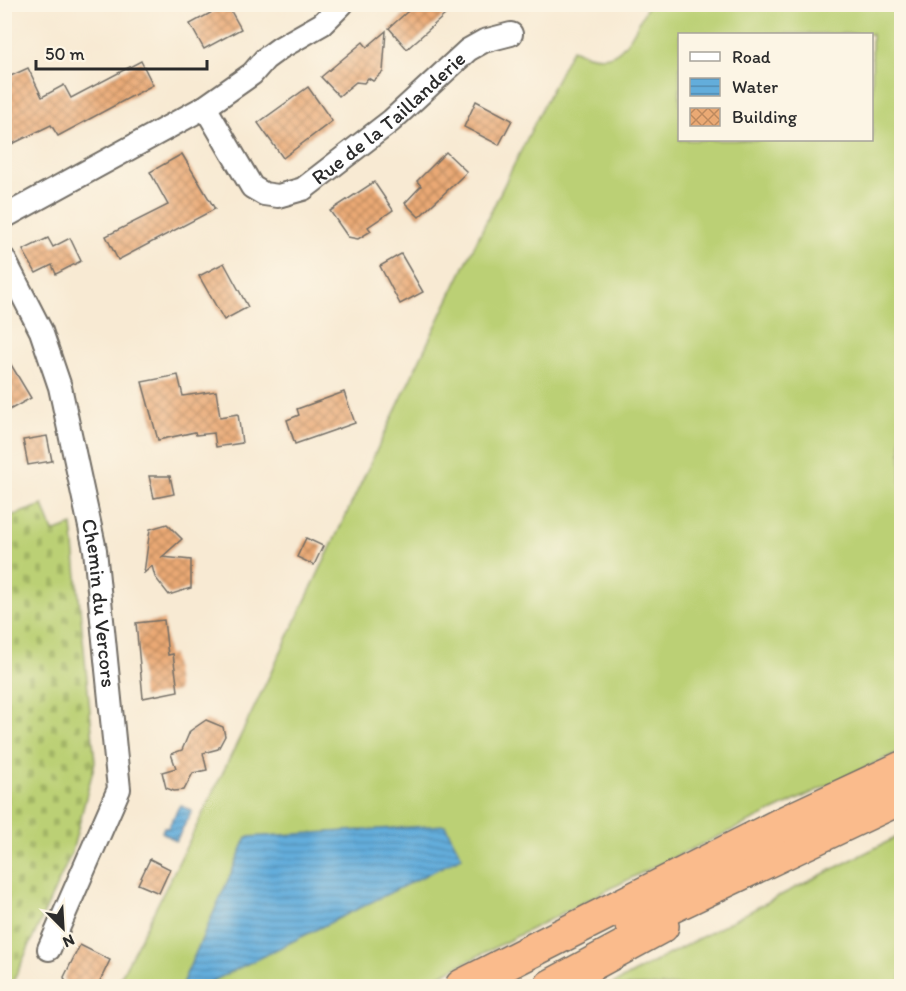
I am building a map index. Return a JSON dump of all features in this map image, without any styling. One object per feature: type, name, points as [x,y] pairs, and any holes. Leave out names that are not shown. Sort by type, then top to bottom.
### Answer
[{"type":"highway","points":[[461,986],[784,823],[902,768]]},
{"type":"highway","points":[[506,987],[902,797]]},
{"type":"highway","points":[[551,987],[719,895],[762,864]]},
{"type":"street","points":[[4,217],[205,106],[252,74],[265,59],[280,48],[322,24],[342,4]]},
{"type":"street","name":"Rue de la Taillanderie","points":[[205,106],[252,187],[264,194],[291,195],[340,164],[391,121],[468,50],[484,41],[511,34]]},
{"type":"street","name":"Chemin du Vercors","points":[[4,259],[41,331],[60,387],[95,550],[119,789],[49,949]]},
{"type":"green space","points":[[648,5],[901,5],[901,751],[647,870],[419,986],[116,986],[232,753],[456,283],[572,49],[601,57],[612,55],[628,41]]},
{"type":"green space","points":[[43,505],[53,532],[72,525],[95,762],[72,852],[11,986],[5,986],[5,518]]},
{"type":"green space","points":[[901,835],[901,986],[609,986],[781,895]]},
{"type":"water","points":[[180,805],[192,811],[176,841],[162,832],[164,827],[168,828]]},
{"type":"water","points":[[445,825],[462,857],[203,986],[181,986],[247,837]]},
{"type":"building","points":[[227,4],[241,29],[204,49],[190,24]]},
{"type":"building","points":[[416,4],[435,4],[445,15],[407,49],[389,28]]},
{"type":"building","points":[[386,31],[383,72],[373,81],[368,78],[364,83],[356,82],[339,96],[321,77],[363,42],[367,47]]},
{"type":"building","points":[[141,61],[153,85],[58,136],[51,125],[4,148],[4,79],[28,68],[42,97],[64,85],[71,98]]},
{"type":"building","points":[[308,87],[332,121],[283,158],[258,123]]},
{"type":"building","points":[[476,101],[512,120],[499,145],[464,127]]},
{"type":"building","points":[[446,152],[467,172],[419,217],[405,203],[421,186],[417,181]]},
{"type":"building","points":[[182,154],[215,209],[118,260],[106,236],[168,205],[150,172]]},
{"type":"building","points":[[374,182],[393,210],[368,227],[371,231],[358,239],[348,237],[330,211]]},
{"type":"building","points":[[48,238],[53,247],[70,238],[81,261],[56,274],[52,265],[36,273],[23,250]]},
{"type":"building","points":[[401,254],[423,292],[400,304],[380,266]]},
{"type":"building","points":[[224,263],[248,307],[224,320],[199,276]]},
{"type":"building","points":[[4,353],[31,398],[4,413]]},
{"type":"building","points":[[178,375],[183,396],[216,391],[220,417],[238,414],[242,443],[216,447],[214,433],[196,435],[195,432],[158,440],[142,382]]},
{"type":"building","points":[[344,392],[355,423],[295,444],[287,420],[299,415],[297,409]]},
{"type":"building","points":[[47,436],[52,461],[28,465],[23,440]]},
{"type":"building","points":[[149,476],[170,476],[174,494],[154,498]]},
{"type":"building","points":[[167,524],[182,539],[162,557],[191,560],[191,588],[169,595],[155,577],[152,566],[144,573],[150,529]]},
{"type":"building","points":[[306,538],[323,546],[314,565],[297,557]]},
{"type":"building","points":[[164,620],[168,655],[173,654],[178,691],[143,698],[136,623]]},
{"type":"building","points":[[206,720],[223,727],[225,736],[218,749],[203,753],[207,770],[193,773],[184,790],[174,791],[166,788],[162,772],[176,768],[171,754],[182,750],[190,731]]},
{"type":"building","points":[[150,859],[170,869],[159,893],[138,884]]},
{"type":"building","points":[[80,945],[110,960],[97,987],[67,987],[64,977]]}]
